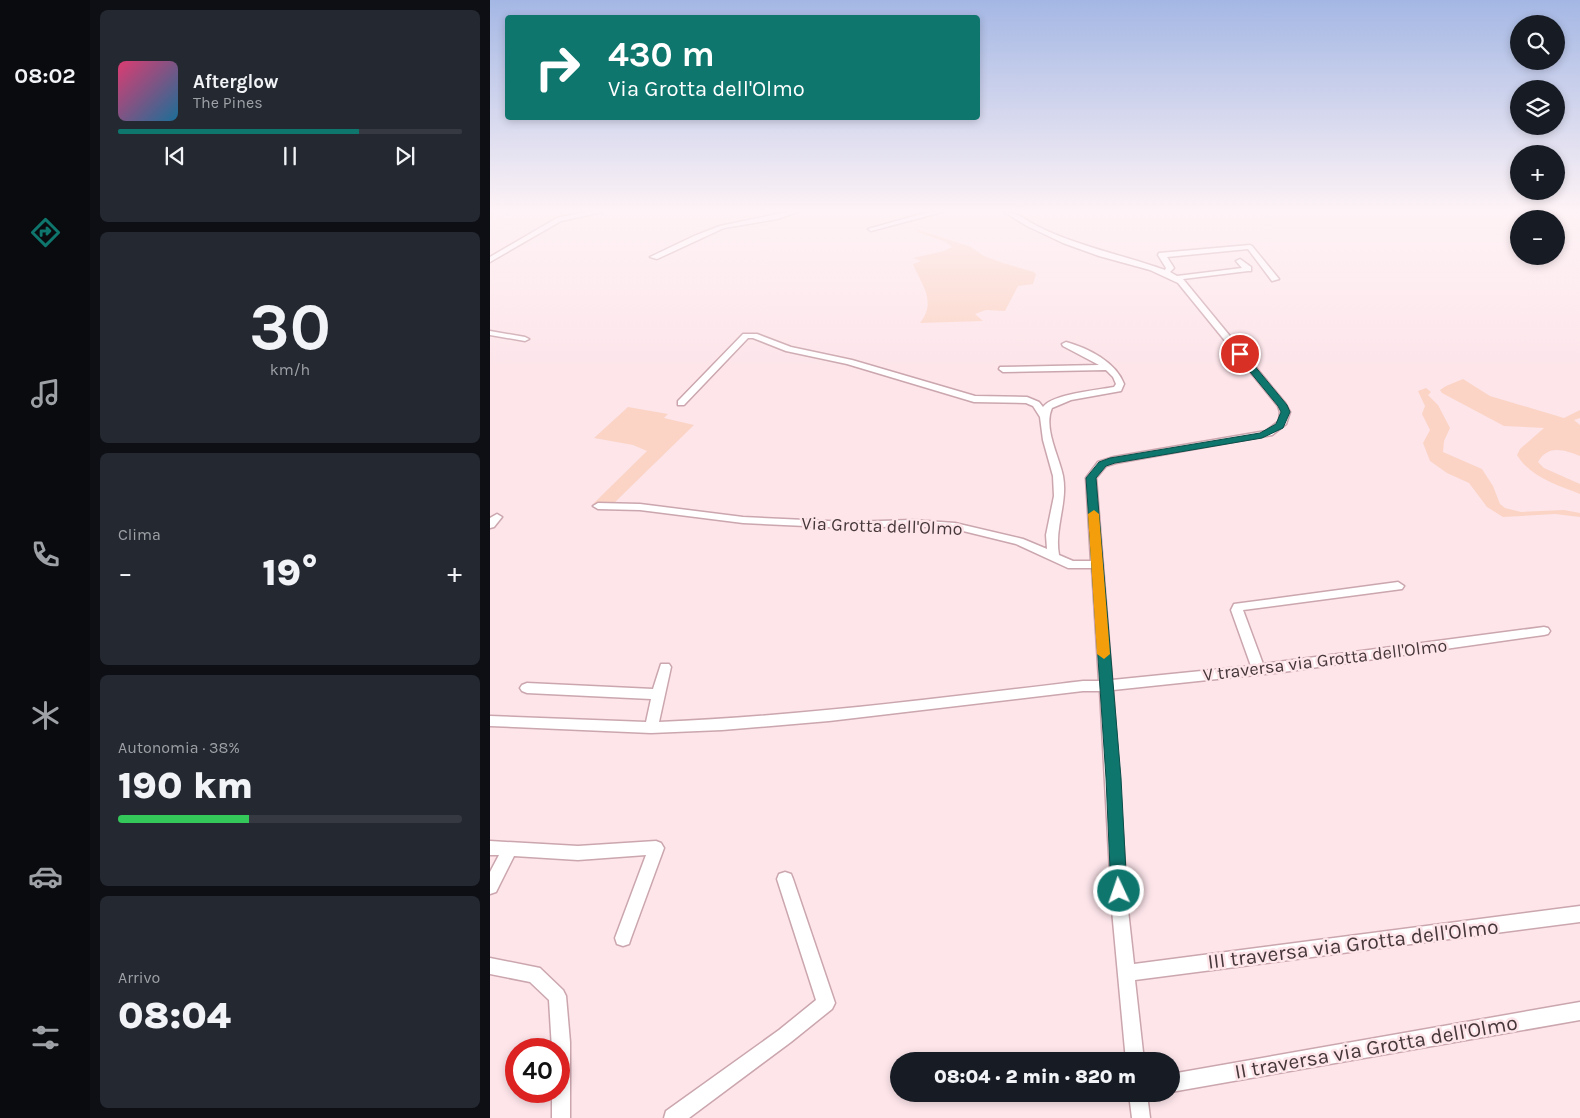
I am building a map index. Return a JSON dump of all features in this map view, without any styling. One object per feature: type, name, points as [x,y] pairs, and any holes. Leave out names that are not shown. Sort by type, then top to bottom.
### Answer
[{"type":"street","points":[[1134,1052],[1120,910],[1113,778],[1091,478],[1102,464],[1262,435],[1275,430],[1285,418],[1282,405],[1188,288],[1176,278],[1166,273],[1137,264]]},
{"type":"street","points":[[1166,273],[1170,268],[1168,264]]},
{"type":"street","points":[[1176,278],[1248,269],[1243,264]]},
{"type":"street","points":[[1263,264],[1275,279]]},
{"type":"street","points":[[490,333],[525,339]]},
{"type":"street","points":[[681,403],[746,336],[754,336],[789,349],[849,362],[974,399],[1027,400],[1036,404],[1045,417],[1059,482],[1059,506],[1051,527],[1050,542],[1053,555]]},
{"type":"street","points":[[1045,417],[1049,405],[1118,388],[1120,382],[1108,367],[1066,344]]},
{"type":"street","points":[[1003,369],[1108,367]]},
{"type":"street","name":"Via Grotta dell'Olmo","points":[[598,506],[640,507],[743,520],[849,525],[912,523],[955,526],[1019,541],[1072,565],[1098,564]]},
{"type":"street","points":[[1259,670],[1237,610],[1238,607],[1398,586]]},
{"type":"street","name":"V traversa via Grotta dell'Olmo","points":[[490,721],[651,728],[722,726],[829,716],[1083,686],[1106,686],[1259,670],[1544,631]]},
{"type":"street","points":[[651,728],[665,667]]},
{"type":"street","points":[[528,688],[659,694]]},
{"type":"street","points":[[490,848],[578,853],[656,848],[623,938]]},
{"type":"street","points":[[490,887],[510,849]]},
{"type":"street","points":[[674,1118],[785,1036],[826,1003],[785,879]]},
{"type":"street","name":"III traversa via Grotta dell'Olmo","points":[[1126,973],[1580,914]]},
{"type":"street","points":[[490,966],[534,974],[557,996],[561,1042],[561,1118]]},
{"type":"street","name":"II traversa via Grotta dell'Olmo","points":[[1180,1081],[1580,1012]]},
{"type":"street","points":[[1139,1102],[1141,1118]]},
{"type":"shaded area","points":[[913,264],[1007,264],[1036,274],[1033,284],[1018,286],[1005,311],[986,310],[975,314],[983,321],[920,323],[925,315],[928,300]]},
{"type":"shaded area","points":[[1463,379],[1490,396],[1564,418],[1580,410],[1580,418],[1574,420],[1580,425],[1580,456],[1557,450],[1542,456],[1538,462],[1544,468],[1580,484],[1580,494],[1553,484],[1537,475],[1522,463],[1517,455],[1520,449],[1544,428],[1504,426],[1442,393],[1440,390]]},
{"type":"shaded area","points":[[1426,388],[1431,392],[1428,395],[1438,405],[1450,428],[1444,441],[1443,452],[1482,469],[1493,486],[1500,504],[1505,508],[1521,512],[1564,510],[1580,513],[1580,517],[1555,514],[1503,517],[1487,507],[1469,483],[1447,473],[1430,461],[1423,443],[1430,430],[1422,414],[1425,406],[1418,391]]},
{"type":"shaded area","points":[[628,407],[668,414],[664,418],[694,425],[612,505],[593,504],[647,451],[633,445],[594,438]]},
{"type":"slow traffic","points":[[1094,514],[1104,654]]},
{"type":"route","points":[[1119,891],[1113,778],[1091,478],[1096,469],[1102,464],[1114,460],[1262,435],[1280,426],[1285,418],[1282,405],[1240,354]]}]
